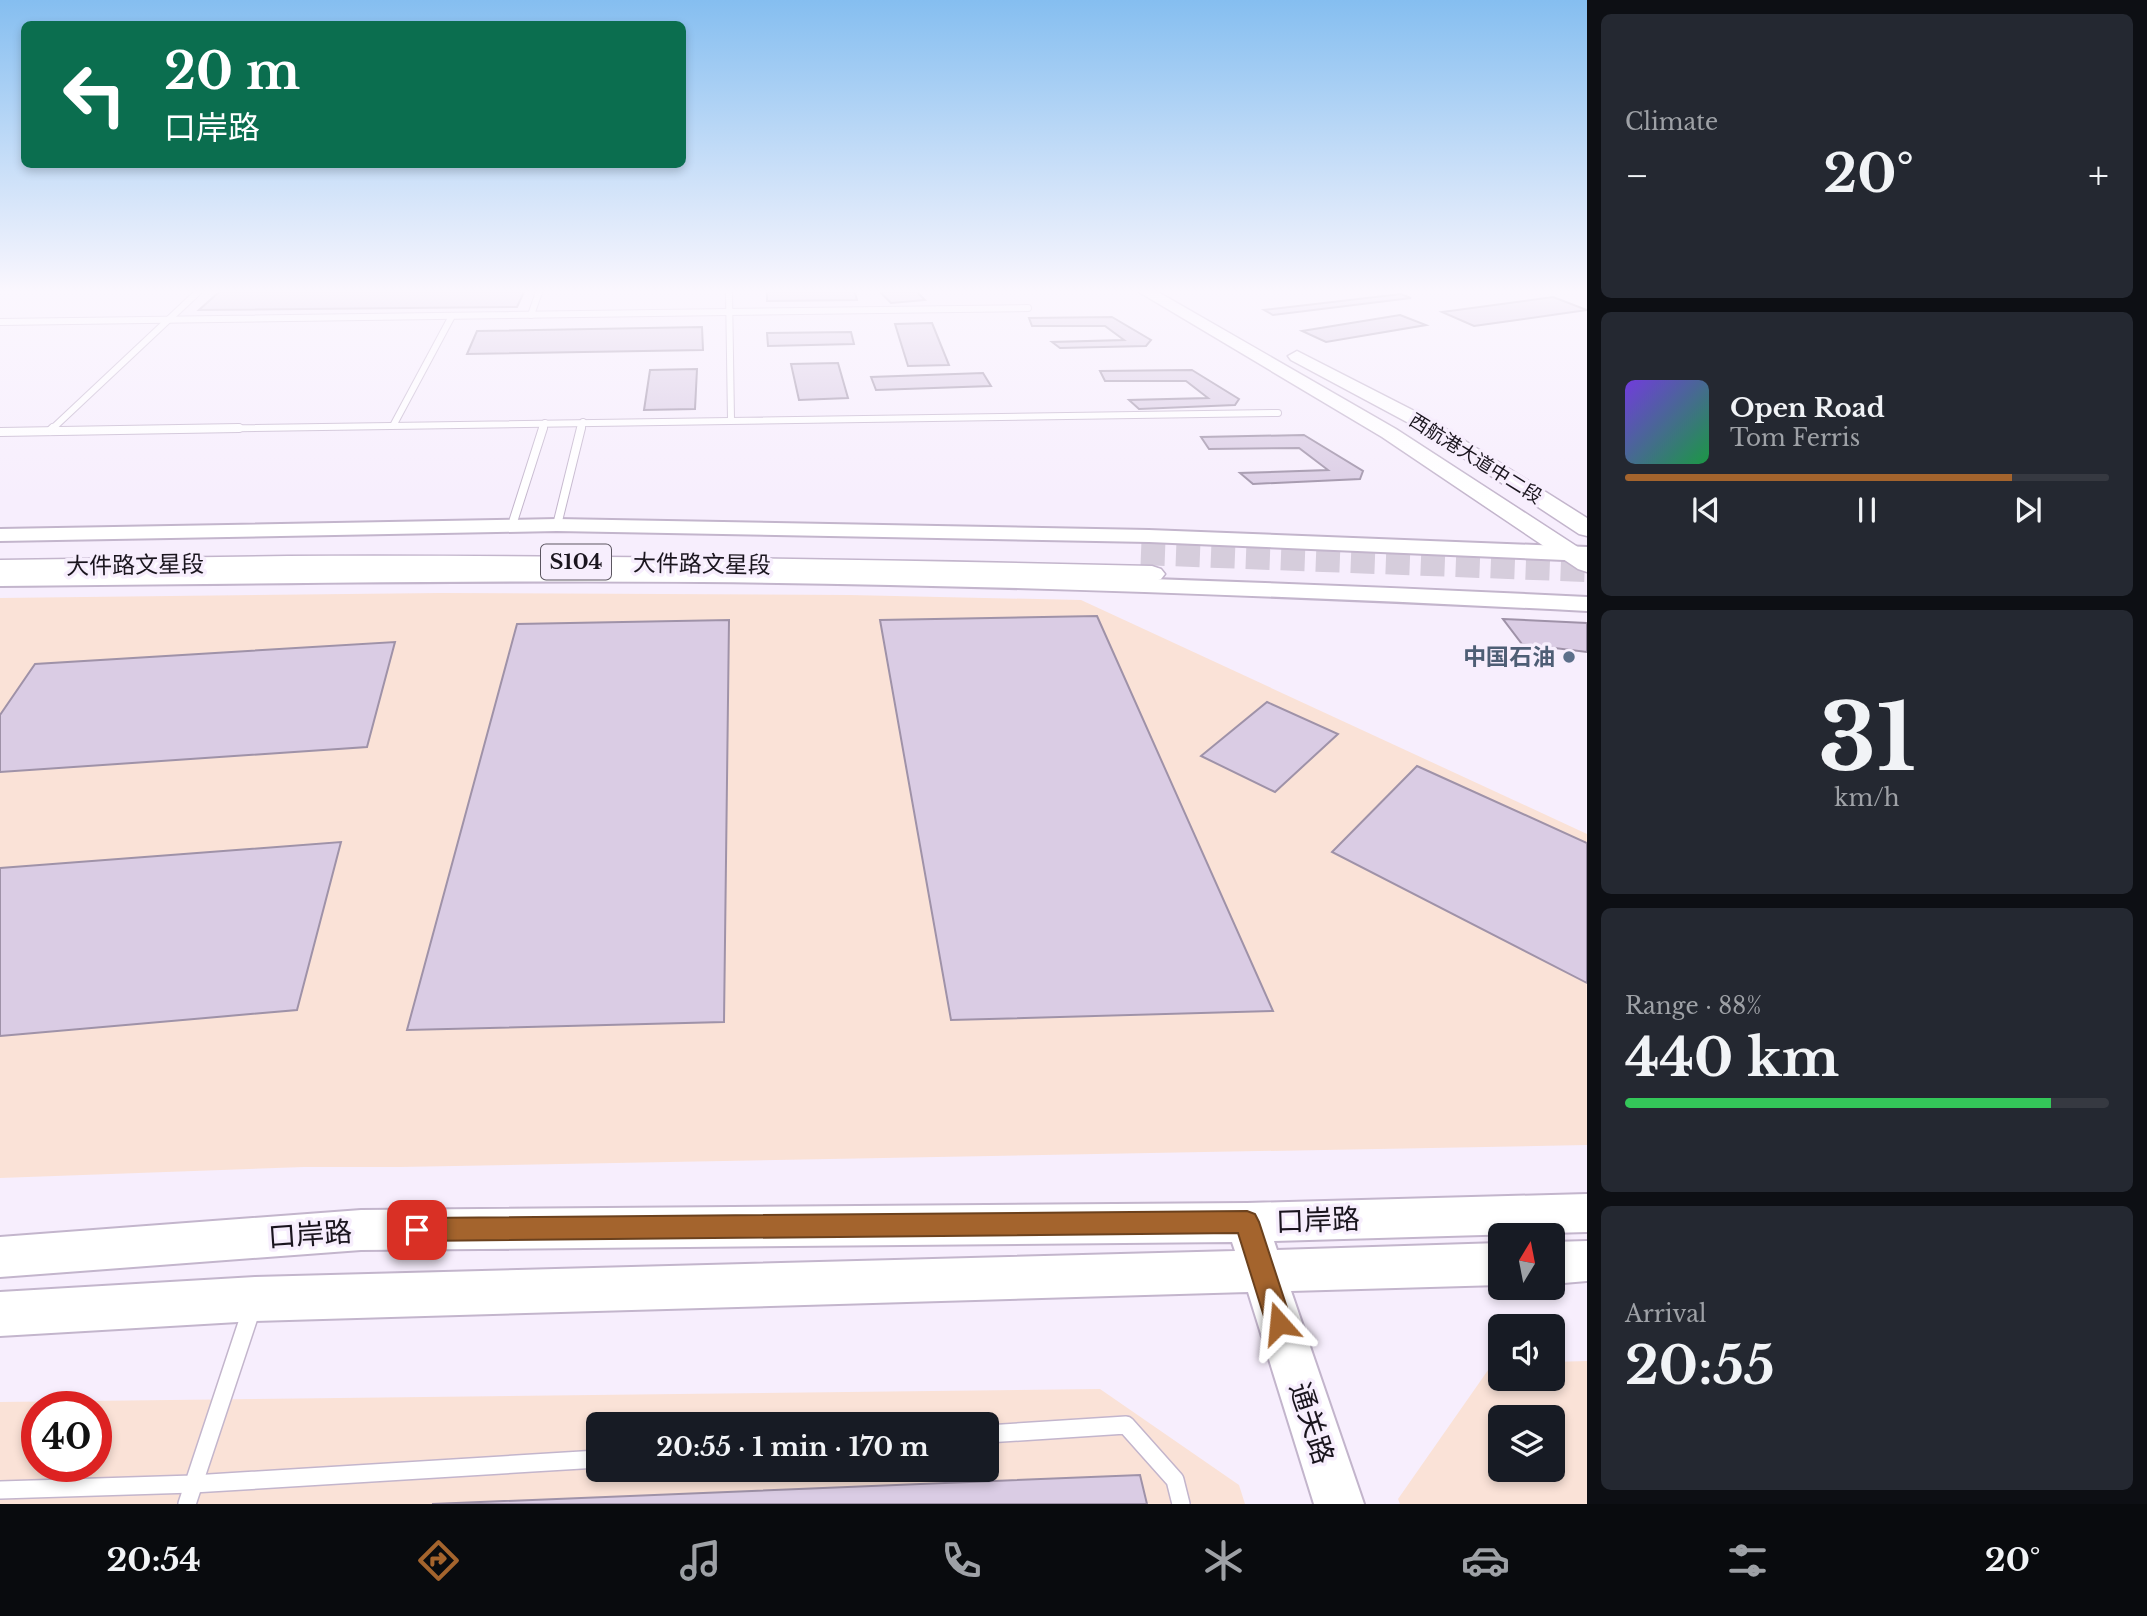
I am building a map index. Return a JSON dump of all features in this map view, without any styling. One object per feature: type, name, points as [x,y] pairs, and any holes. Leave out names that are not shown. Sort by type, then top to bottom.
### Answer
[{"type":"main road","points":[[1267,362],[1389,433],[1582,557]]},
{"type":"main road","name":"西航港大道中二段","points":[[1309,362],[1425,424],[1587,529]]},
{"type":"main road","name":"大件路文星段","points":[[0,550],[532,542],[785,543],[1147,564],[501,562],[0,568]]},
{"type":"street","points":[[0,535],[557,525],[1149,536],[1582,557]]},
{"type":"street","points":[[0,579],[576,575],[944,579],[1383,593],[1587,604]]},
{"type":"street","name":"口岸路","points":[[0,1257],[362,1230],[1247,1222],[1587,1213]]},
{"type":"street","name":"通关路","points":[[1247,1222],[1339,1504]]},
{"type":"street","points":[[1565,1262],[1587,1261]]},
{"type":"street","name":"口岸路","points":[[0,1314],[255,1298],[1488,1264]]},
{"type":"lane","points":[[50,431],[123,362]]},
{"type":"lane","points":[[394,425],[427,362]]},
{"type":"lane","points":[[730,362],[731,421]]},
{"type":"lane","points":[[0,432],[1278,413]]},
{"type":"lane","points":[[557,525],[583,422]]},
{"type":"lane","points":[[512,525],[545,423]]},
{"type":"lane","points":[[187,1504],[255,1298]]},
{"type":"lane","points":[[999,1433],[1126,1425],[1175,1480],[1181,1504]]},
{"type":"lane","points":[[0,1490],[193,1484],[586,1459]]},
{"type":"shaded area","points":[[440,593],[850,595],[1081,600],[1587,834],[1587,1145],[304,1167],[0,1178],[0,598]]},
{"type":"shaded area","points":[[1587,1361],[1587,1504],[1400,1504],[1398,1499],[1488,1370],[1488,1391],[1565,1391],[1565,1362]]},
{"type":"shaded area","points":[[1100,1389],[1239,1485],[1245,1504],[0,1504],[0,1402],[21,1402],[21,1482],[112,1482],[112,1401]]},
{"type":"building","points":[[907,362],[948,362],[949,365],[908,366]]},
{"type":"building","points":[[838,363],[848,398],[799,400],[791,364]]},
{"type":"building","points":[[697,369],[695,409],[644,410],[650,370]]},
{"type":"building","points":[[1192,370],[1239,399],[1235,405],[1139,409],[1129,400],[1208,398],[1186,381],[1105,381],[1100,371]]},
{"type":"building","points":[[983,373],[991,386],[876,390],[871,377]]},
{"type":"building","points":[[1304,435],[1363,471],[1360,479],[1253,484],[1240,473],[1328,470],[1299,448],[1209,449],[1201,437]]},
{"type":"building","points":[[1097,616],[1273,1011],[951,1020],[880,620]]},
{"type":"building","points":[[1503,619],[1587,623],[1587,652],[1522,644]]},
{"type":"building","points":[[729,620],[724,1022],[407,1030],[517,624]]},
{"type":"building","points":[[395,642],[367,747],[0,772],[0,715],[35,664]]},
{"type":"building","points":[[1267,702],[1338,734],[1275,792],[1201,756]]},
{"type":"building","points":[[1417,766],[1587,843],[1587,983],[1332,852]]},
{"type":"building","points":[[341,842],[297,1010],[0,1036],[0,868]]},
{"type":"building","points":[[1140,1475],[1147,1504],[432,1504],[999,1482]]},
{"type":"tunnel","points":[[1141,553],[1587,570]]},
{"type":"place","name":"中国石油","points":[[1569,657]]},
{"type":"route","points":[[417,1230],[1247,1222],[1279,1323]]}]
